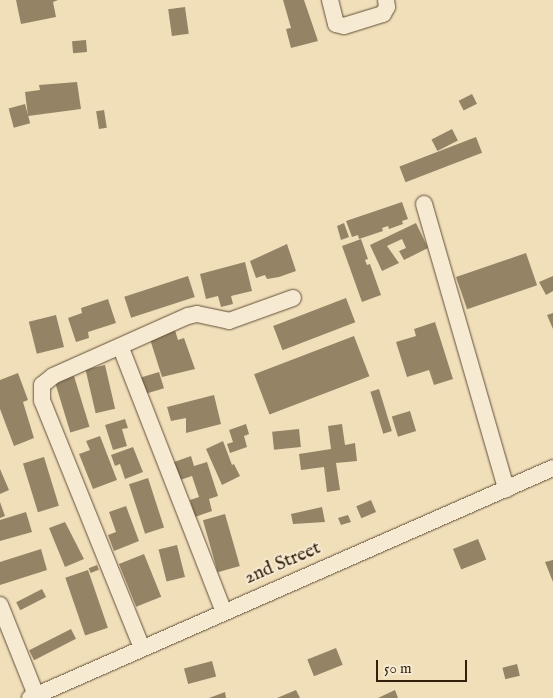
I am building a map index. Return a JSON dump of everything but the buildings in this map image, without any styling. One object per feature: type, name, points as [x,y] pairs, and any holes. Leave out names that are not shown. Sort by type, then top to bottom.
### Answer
[{"type":"street","points":[[330,0],[336,24],[344,26],[383,14],[387,6],[386,0]]},
{"type":"street","points":[[424,204],[506,489]]},
{"type":"street","points":[[142,648],[40,394],[44,380],[121,348],[188,316],[197,314],[229,321],[293,298]]},
{"type":"street","points":[[121,348],[224,612]]},
{"type":"street","name":"2nd Street","points":[[33,697],[553,468]]},
{"type":"street","points":[[0,605],[33,697]]}]
